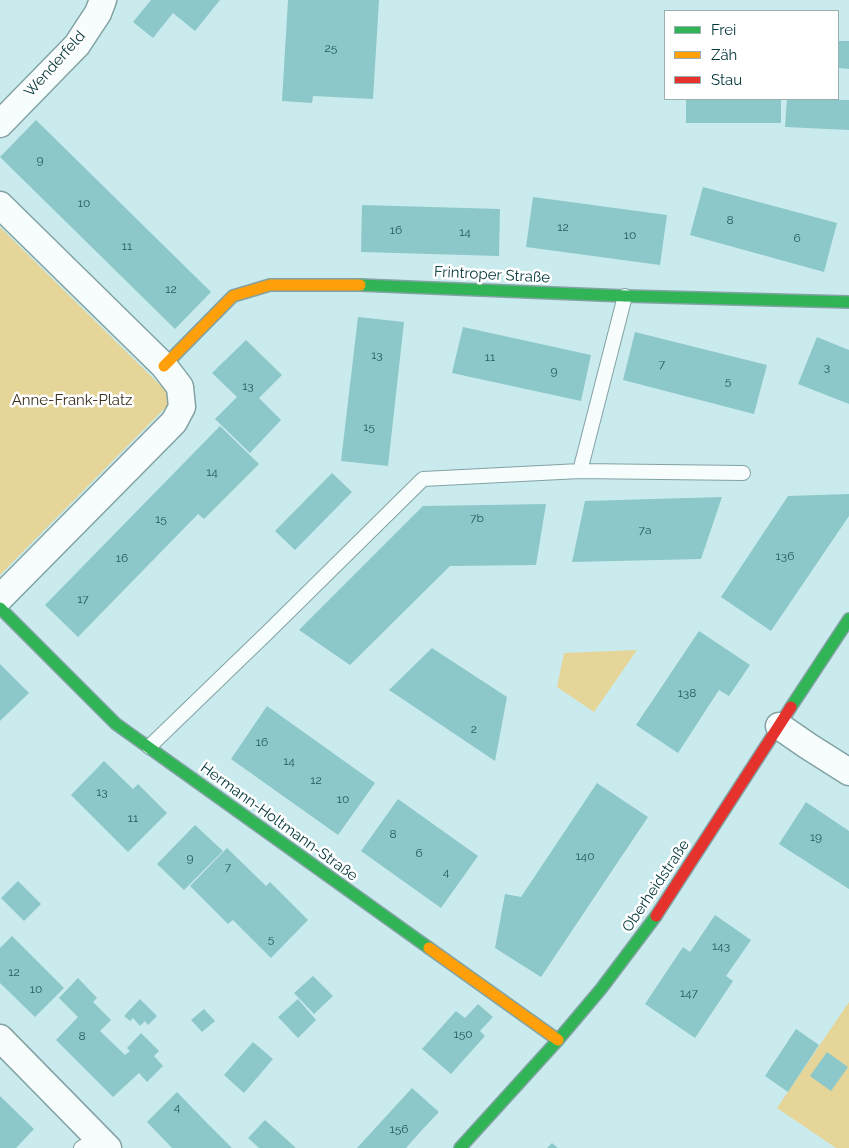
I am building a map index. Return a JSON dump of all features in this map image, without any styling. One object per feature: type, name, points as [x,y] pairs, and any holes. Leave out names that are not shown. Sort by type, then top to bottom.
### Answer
[{"type":"street","name":"Wenderfeld","points":[[0,124],[77,45],[98,13],[104,0]]},
{"type":"street","points":[[0,205],[164,366],[180,387],[182,407],[174,422],[0,598]]},
{"type":"street","name":"Frintroper Straße","points":[[164,366],[233,296],[270,285],[370,285],[625,296],[849,302]]},
{"type":"street","name":"Hermann-Holtmann-Straße","points":[[0,608],[116,724],[558,1040]]},
{"type":"street","name":"Oberheidstraße","points":[[460,1148],[558,1040],[601,989],[653,920],[849,619]]},
{"type":"street","points":[[779,726],[849,772]]},
{"type":"street","points":[[0,1038],[95,1144]]},
{"type":"lane","points":[[580,471],[625,296]]},
{"type":"lane","points":[[149,747],[423,479],[580,471],[743,473]]},
{"type":"green space","name":"Anne-Frank-Platz","points":[[0,227],[165,390],[169,404],[0,575]]},
{"type":"green space","points":[[637,650],[594,712],[557,687],[564,653]]},
{"type":"green space","points":[[849,1002],[849,1148],[836,1148],[777,1108]]},
{"type":"building","points":[[151,0],[220,0],[195,31],[173,13],[153,38],[133,22]]},
{"type":"building","points":[[288,0],[379,0],[373,99],[313,96],[312,103],[282,101]]},
{"type":"building","points":[[839,41],[849,41],[849,69],[839,68]]},
{"type":"building","points":[[686,100],[781,100],[781,123],[686,123]]},
{"type":"building","points":[[787,100],[849,100],[849,130],[785,127]]},
{"type":"building","points":[[36,120],[211,292],[175,329],[0,157]]},
{"type":"building","points":[[703,187],[837,223],[824,272],[690,235]]},
{"type":"building","points":[[533,197],[667,215],[660,265],[526,247]]},
{"type":"building","points":[[362,205],[500,209],[499,256],[361,252]]},
{"type":"building","points":[[358,317],[404,322],[388,466],[341,461]]},
{"type":"building","points":[[463,327],[591,355],[581,401],[452,373]]},
{"type":"building","points":[[635,332],[767,365],[754,414],[623,380]]},
{"type":"building","points":[[817,337],[849,350],[849,404],[798,384]]},
{"type":"building","points":[[246,340],[282,375],[259,398],[281,420],[250,453],[215,419],[237,397],[212,373]]},
{"type":"building","points":[[220,426],[259,464],[204,519],[198,514],[78,637],[45,605]]},
{"type":"building","points":[[332,473],[352,492],[295,550],[275,531]]},
{"type":"building","points":[[849,494],[849,516],[771,631],[721,597],[788,496]]},
{"type":"building","points":[[722,497],[701,559],[572,562],[585,501]]},
{"type":"building","points":[[546,504],[536,565],[450,566],[350,665],[299,630],[423,506]]},
{"type":"building","points":[[699,631],[750,665],[729,696],[719,690],[678,753],[636,725]]},
{"type":"building","points":[[432,648],[507,697],[495,761],[389,690]]},
{"type":"building","points":[[0,664],[29,693],[0,721]]},
{"type":"building","points":[[267,706],[375,783],[338,835],[231,759]]},
{"type":"building","points":[[104,761],[133,789],[138,784],[167,813],[128,852],[71,795]]},
{"type":"building","points":[[597,783],[648,817],[541,977],[495,948],[505,894],[521,897]]},
{"type":"building","points":[[398,799],[478,856],[441,908],[361,851]]},
{"type":"building","points":[[806,802],[849,831],[849,889],[779,844]]},
{"type":"building","points":[[195,825],[223,851],[184,890],[157,864]]},
{"type":"building","points":[[227,848],[266,886],[270,882],[308,920],[271,958],[233,920],[228,924],[190,886]]},
{"type":"building","points":[[18,881],[41,904],[24,921],[1,898]]},
{"type":"building","points":[[715,915],[751,940],[726,976],[733,981],[695,1038],[645,1004],[683,947],[690,952]]},
{"type":"building","points":[[12,936],[64,988],[35,1017],[0,983],[0,948]]},
{"type":"building","points":[[313,976],[333,996],[314,1014],[294,993]]},
{"type":"building","points":[[78,978],[97,998],[93,1002],[111,1020],[100,1031],[125,1055],[130,1051],[127,1048],[141,1033],[159,1051],[154,1056],[163,1066],[147,1082],[139,1073],[113,1097],[56,1040],[78,1017],[59,998]]},
{"type":"building","points":[[140,999],[157,1016],[148,1025],[145,1021],[140,1026],[133,1018],[130,1021],[124,1016]]},
{"type":"building","points":[[298,999],[316,1020],[298,1038],[278,1017]]},
{"type":"building","points":[[478,1004],[493,1017],[480,1031],[485,1036],[451,1074],[422,1049],[456,1011],[465,1018]]},
{"type":"building","points":[[204,1009],[215,1021],[202,1032],[191,1020]]},
{"type":"building","points":[[796,1029],[819,1045],[788,1092],[765,1076]]},
{"type":"building","points":[[253,1042],[273,1059],[244,1093],[224,1075]]},
{"type":"building","points":[[827,1052],[848,1067],[831,1091],[810,1076]]},
{"type":"building","points":[[412,1088],[439,1112],[406,1148],[357,1148]]},
{"type":"building","points":[[177,1092],[232,1148],[172,1148],[147,1122]]},
{"type":"building","points":[[0,1096],[34,1129],[16,1148],[0,1148]]},
{"type":"building","points":[[265,1120],[296,1148],[259,1148],[248,1138]]},
{"type":"building","points":[[552,1143],[558,1148],[547,1148]]},
{"type":"traffic: fast","points":[[360,285],[625,296],[849,302]]},
{"type":"traffic: fast","points":[[0,608],[116,724],[429,948]]},
{"type":"traffic: fast","points":[[791,707],[849,619]]},
{"type":"traffic: fast","points":[[460,1148],[558,1040],[601,989],[656,916]]},
{"type":"traffic: slow","points":[[164,366],[233,296],[270,285],[360,285]]},
{"type":"traffic: slow","points":[[429,948],[558,1040]]},
{"type":"traffic: jam","points":[[656,916],[791,707]]}]
